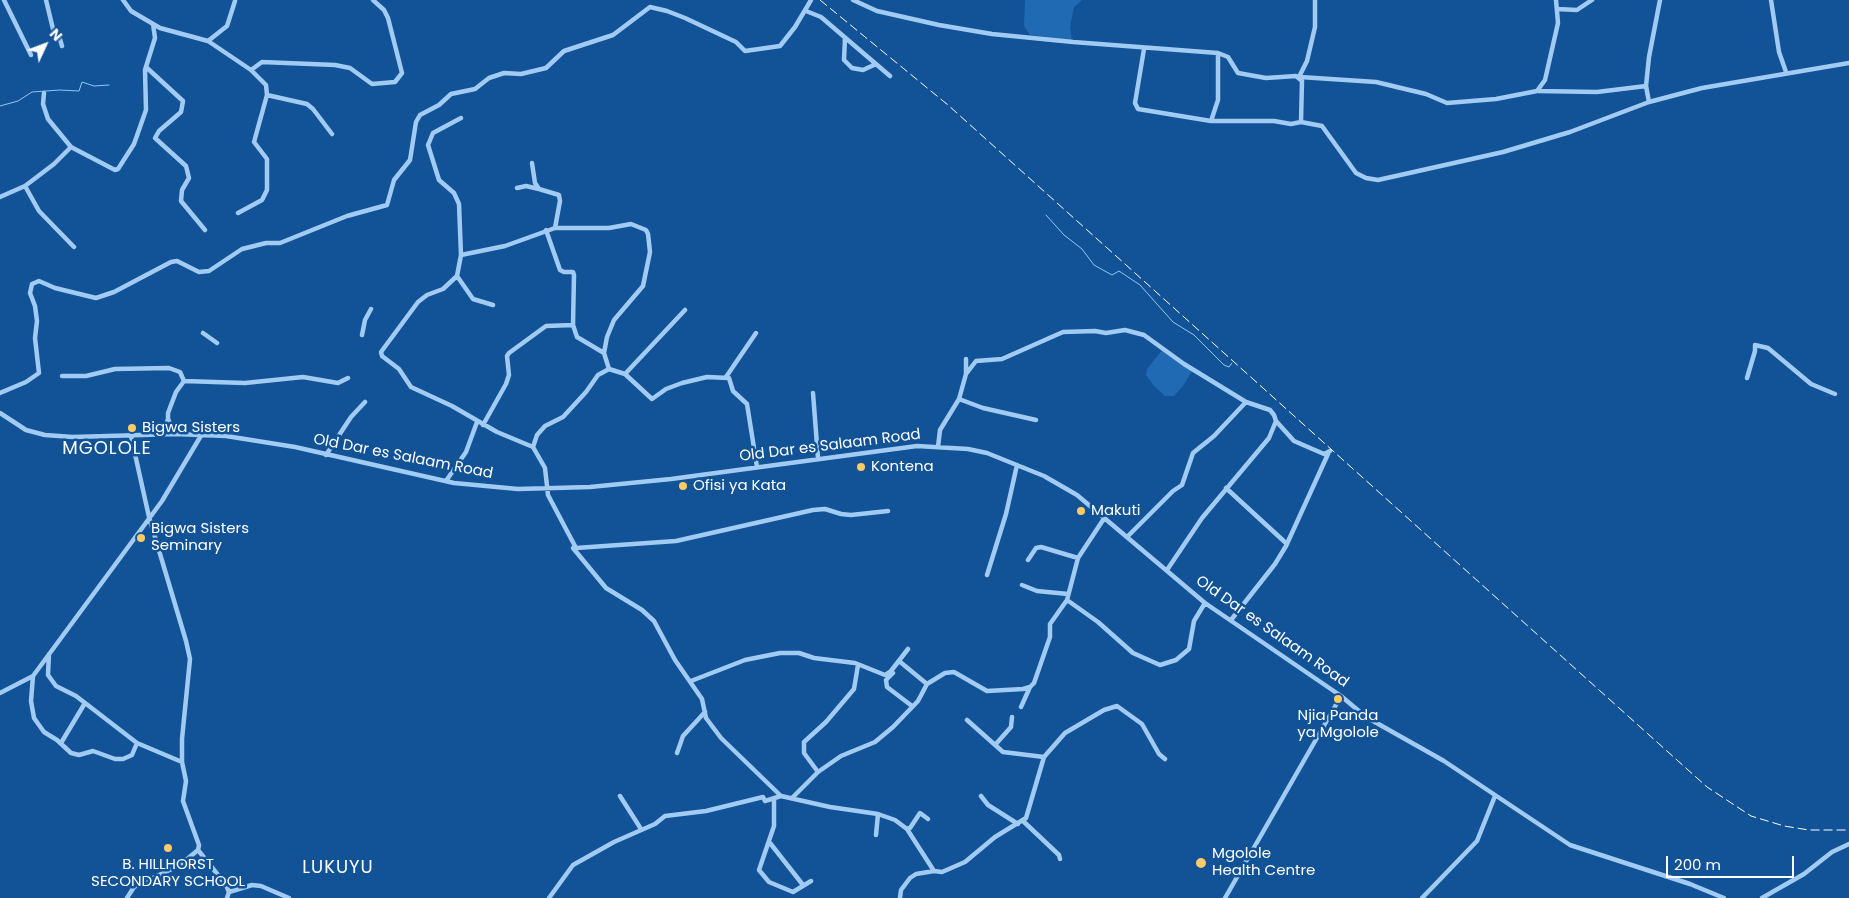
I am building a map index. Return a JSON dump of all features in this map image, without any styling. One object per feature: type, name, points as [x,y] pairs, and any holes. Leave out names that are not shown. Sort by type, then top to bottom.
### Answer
[{"type":"street","points":[[4,0],[31,55]]},
{"type":"street","points":[[46,0],[53,29],[59,36],[62,46]]},
{"type":"street","points":[[123,0],[131,11],[160,28],[208,41],[263,80],[267,95],[254,142],[267,159],[267,190],[262,200],[238,213]]},
{"type":"street","points":[[208,41],[227,26],[236,0]]},
{"type":"street","points":[[250,70],[262,62],[335,65],[350,68],[372,84],[395,82],[402,73],[393,36],[384,10],[373,0]]},
{"type":"street","points":[[0,393],[26,382],[39,373],[35,338],[37,321],[35,306],[30,293],[32,284],[39,281],[55,288],[96,298],[114,292],[171,262],[177,262],[199,272],[209,271],[242,249],[266,243],[280,243],[347,216],[387,205],[394,180],[410,160],[413,133],[420,115],[439,105],[451,94],[475,89],[488,78],[504,73],[521,74],[546,68],[564,51],[613,35],[650,7],[685,18],[736,42],[745,51],[780,46],[806,11],[811,0]]},
{"type":"street","points":[[853,0],[877,11],[938,25],[992,34],[1144,49],[1218,52],[1228,56],[1238,73],[1266,78],[1299,77],[1376,82],[1419,92],[1447,103],[1496,99],[1537,91],[1607,91],[1646,86]]},
{"type":"street","points":[[1299,77],[1307,61],[1315,27],[1315,0]]},
{"type":"street","points":[[1537,91],[1545,80],[1558,23],[1556,0]]},
{"type":"street","points":[[1557,9],[1577,10],[1592,0]]},
{"type":"street","points":[[1649,102],[1646,86],[1650,48],[1660,0]]},
{"type":"street","points":[[1771,0],[1779,52],[1786,72]]},
{"type":"street","points":[[806,11],[820,17],[890,76]]},
{"type":"street","points":[[44,93],[43,104],[48,119],[71,147],[115,170],[120,167],[134,144],[146,110],[146,67],[155,38],[153,24]]},
{"type":"street","points":[[845,38],[844,60],[852,68],[863,70],[876,64]]},
{"type":"street","points":[[1144,49],[1135,103],[1138,109],[1211,120],[1274,121],[1291,124],[1301,122],[1322,126],[1356,173],[1366,178],[1378,180],[1503,152],[1570,132],[1649,102],[1702,88],[1849,62]]},
{"type":"street","points":[[1211,120],[1218,100],[1218,52]]},
{"type":"street","points":[[146,67],[183,101],[181,112],[159,131],[155,138],[186,166],[189,178],[182,190],[181,201],[204,230]]},
{"type":"street","points":[[1299,77],[1302,81],[1301,122]]},
{"type":"street","points":[[267,95],[307,104],[332,134]]},
{"type":"street","points":[[461,118],[433,133],[428,145],[439,180],[443,186],[454,193],[460,204],[460,255],[457,276],[443,289],[427,294],[418,302],[381,352],[382,356],[399,369],[411,387],[452,406],[483,425],[533,447],[545,468],[553,506],[576,548]]},
{"type":"street","points":[[0,197],[25,186],[54,164],[71,147]]},
{"type":"street","points":[[532,163],[535,183],[540,189]]},
{"type":"street","points":[[25,186],[39,211],[74,247]]},
{"type":"street","points":[[517,188],[526,186],[559,195],[560,202],[555,228]]},
{"type":"street","points":[[460,255],[505,246],[555,228],[609,228],[632,224],[646,230],[650,252],[643,286],[614,320],[607,337],[604,353],[609,369]]},
{"type":"street","points":[[546,230],[560,270],[573,272],[574,275],[573,325],[577,337],[581,342],[604,353]]},
{"type":"street","points":[[457,276],[473,299],[493,305]]},
{"type":"street","points":[[362,335],[365,320],[371,309]]},
{"type":"street","points":[[625,374],[685,310]]},
{"type":"street","points":[[483,425],[506,384],[508,375],[506,360],[509,353],[546,326],[573,325]]},
{"type":"street","points":[[966,374],[976,362],[1002,359],[1063,332],[1135,331],[1152,339],[1184,364],[1246,402],[1270,410],[1276,421],[1294,441],[1324,454],[1329,452],[1287,544],[1270,572],[1231,620]]},
{"type":"street","points":[[203,333],[218,343]]},
{"type":"street","points":[[726,377],[756,333]]},
{"type":"street","points":[[1747,378],[1755,351],[1755,344],[1768,348],[1811,384],[1836,394]]},
{"type":"street","points":[[938,447],[940,430],[958,399],[966,374],[966,360]]},
{"type":"street","points":[[62,376],[86,376],[115,369],[169,368],[180,372],[184,382]]},
{"type":"street","points":[[533,447],[537,435],[545,426],[563,417],[586,392],[598,375],[609,369],[625,374],[652,399],[666,388],[682,383],[707,377],[726,377],[730,379],[735,394],[747,404],[757,467]]},
{"type":"street","points":[[184,382],[245,384],[304,377],[338,383],[348,378]]},
{"type":"street","points":[[163,435],[170,406],[176,392],[184,382]]},
{"type":"street","points":[[813,393],[818,458]]},
{"type":"street","points":[[958,399],[982,408],[1036,420]]},
{"type":"street","points":[[326,455],[365,402]]},
{"type":"street","points":[[1127,537],[1173,491],[1182,485],[1194,453],[1214,436],[1246,402]]},
{"type":"street","name":"Old Dar es Salaam Road","points":[[0,412],[26,430],[45,435],[131,436],[202,434],[286,446],[446,481],[501,488],[548,489],[671,479],[917,446],[987,453],[1068,489],[1105,517],[1205,603],[1341,696],[1366,717],[1444,761],[1570,845],[1690,884],[1724,898]]},
{"type":"street","points":[[168,419],[176,434]]},
{"type":"street","points":[[1167,570],[1192,532],[1226,488],[1265,443],[1276,421]]},
{"type":"street","points":[[446,481],[466,452],[477,422]]},
{"type":"street","points":[[138,743],[132,755],[115,759],[93,751],[75,754],[44,732],[34,718],[31,701],[34,676],[179,474],[202,434]]},
{"type":"street","points":[[131,436],[149,517],[190,659],[182,762],[186,781],[183,801],[199,845],[198,850],[206,863],[222,879],[228,892],[227,898]]},
{"type":"street","points":[[987,575],[1006,514],[1017,465]]},
{"type":"street","points":[[1226,488],[1287,544]]},
{"type":"street","points":[[576,548],[606,548],[676,541],[813,510],[825,509],[851,515],[888,511]]},
{"type":"street","points":[[1021,707],[1024,704],[1030,687],[1034,683],[1050,637],[1050,624],[1066,600],[1078,558],[1105,517]]},
{"type":"street","points":[[1028,560],[1036,548],[1040,547],[1078,558]]},
{"type":"street","points":[[576,548],[573,548],[606,588],[649,616],[675,660],[702,699],[706,718],[728,746],[781,796]]},
{"type":"street","points":[[1022,585],[1038,591],[1068,594]]},
{"type":"street","points":[[1066,600],[1098,622],[1133,653],[1160,664],[1176,660],[1189,649],[1194,621],[1205,603]]},
{"type":"street","points":[[691,681],[745,660],[780,653],[799,653],[858,665],[885,675],[908,649]]},
{"type":"street","points":[[49,654],[48,675],[50,681],[138,743],[182,762]]},
{"type":"street","points":[[899,661],[927,684]]},
{"type":"street","points":[[818,772],[804,753],[804,742],[826,722],[854,688],[858,665]]},
{"type":"street","points":[[893,672],[886,680],[887,687],[912,706]]},
{"type":"street","points":[[792,798],[818,772],[840,756],[875,742],[893,727],[912,706],[927,684],[945,673],[954,672],[987,691],[1030,687]]},
{"type":"street","points":[[0,693],[34,676]]},
{"type":"street","points":[[1225,898],[1341,696]]},
{"type":"street","points":[[62,743],[85,704]]},
{"type":"street","points":[[900,898],[901,890],[910,878],[916,874],[952,869],[965,862],[995,837],[1023,821],[1028,813],[1044,757],[1065,733],[1114,705],[1144,726],[1159,754],[1165,759]]},
{"type":"street","points":[[677,753],[683,736],[705,712]]},
{"type":"street","points":[[995,745],[1011,727],[1012,717]]},
{"type":"street","points":[[967,720],[1003,752],[1010,755],[1044,757]]},
{"type":"street","points":[[620,796],[641,829]]},
{"type":"street","points":[[548,898],[572,865],[641,829],[655,824],[665,816],[706,811],[763,797],[765,801],[781,796],[830,807],[878,814],[895,820],[907,829],[934,871]]},
{"type":"street","points":[[981,796],[988,805],[1018,824]]},
{"type":"street","points":[[1422,898],[1477,841],[1495,796]]},
{"type":"street","points":[[774,798],[775,818],[770,842],[759,868],[764,878],[793,892],[811,881]]},
{"type":"street","points":[[907,829],[910,828],[920,813],[928,819]]},
{"type":"street","points":[[876,835],[878,814]]},
{"type":"street","points":[[1023,821],[1059,855],[1060,859]]},
{"type":"street","points":[[770,842],[802,886]]},
{"type":"street","points":[[1762,898],[1804,874],[1832,852],[1849,844]]},
{"type":"street","points":[[127,898],[134,887],[180,865],[198,850]]},
{"type":"street","points":[[228,892],[252,885],[261,886],[289,898]]},
{"type":"shaded area","points":[[1025,0],[1082,0],[1074,7],[1070,27],[1072,42],[1049,41],[1047,37],[1030,35],[1024,26]]},
{"type":"shaded area","points":[[1162,350],[1192,371],[1174,396],[1165,396],[1146,375],[1147,369]]},
{"type":"waterway","points":[[0,106],[18,101],[32,92],[79,91],[82,82],[94,86],[109,85]]},
{"type":"waterway","points":[[1046,215],[1064,235],[1082,249],[1094,265],[1112,275],[1119,271],[1140,285],[1173,322],[1194,335],[1224,365],[1229,367],[1232,363]]},
{"type":"railway","points":[[820,0],[948,105],[1707,787],[1751,816],[1784,826],[1809,830],[1849,830]]},
{"type":"place","name":"Bigwa Sisters","points":[[132,428]]},
{"type":"place","name":"Kontena","points":[[861,467]]},
{"type":"place","name":"Ofisi ya Kata","points":[[683,486]]},
{"type":"place","name":"Makuti","points":[[1081,511]]},
{"type":"place","name":"Bigwa Sisters Seminary","points":[[141,538]]},
{"type":"place","name":"Njia Panda ya Mgolole","points":[[1338,699]]},
{"type":"place","name":"B. HILLHORST SECONDARY SCHOOL","points":[[168,848]]},
{"type":"place","name":"Mgolole Health Centre","points":[[1201,863]]},
{"type":"district","name":"MGOLOLE","points":[[107,449]]},
{"type":"district","name":"LUKUYU","points":[[338,868]]}]
